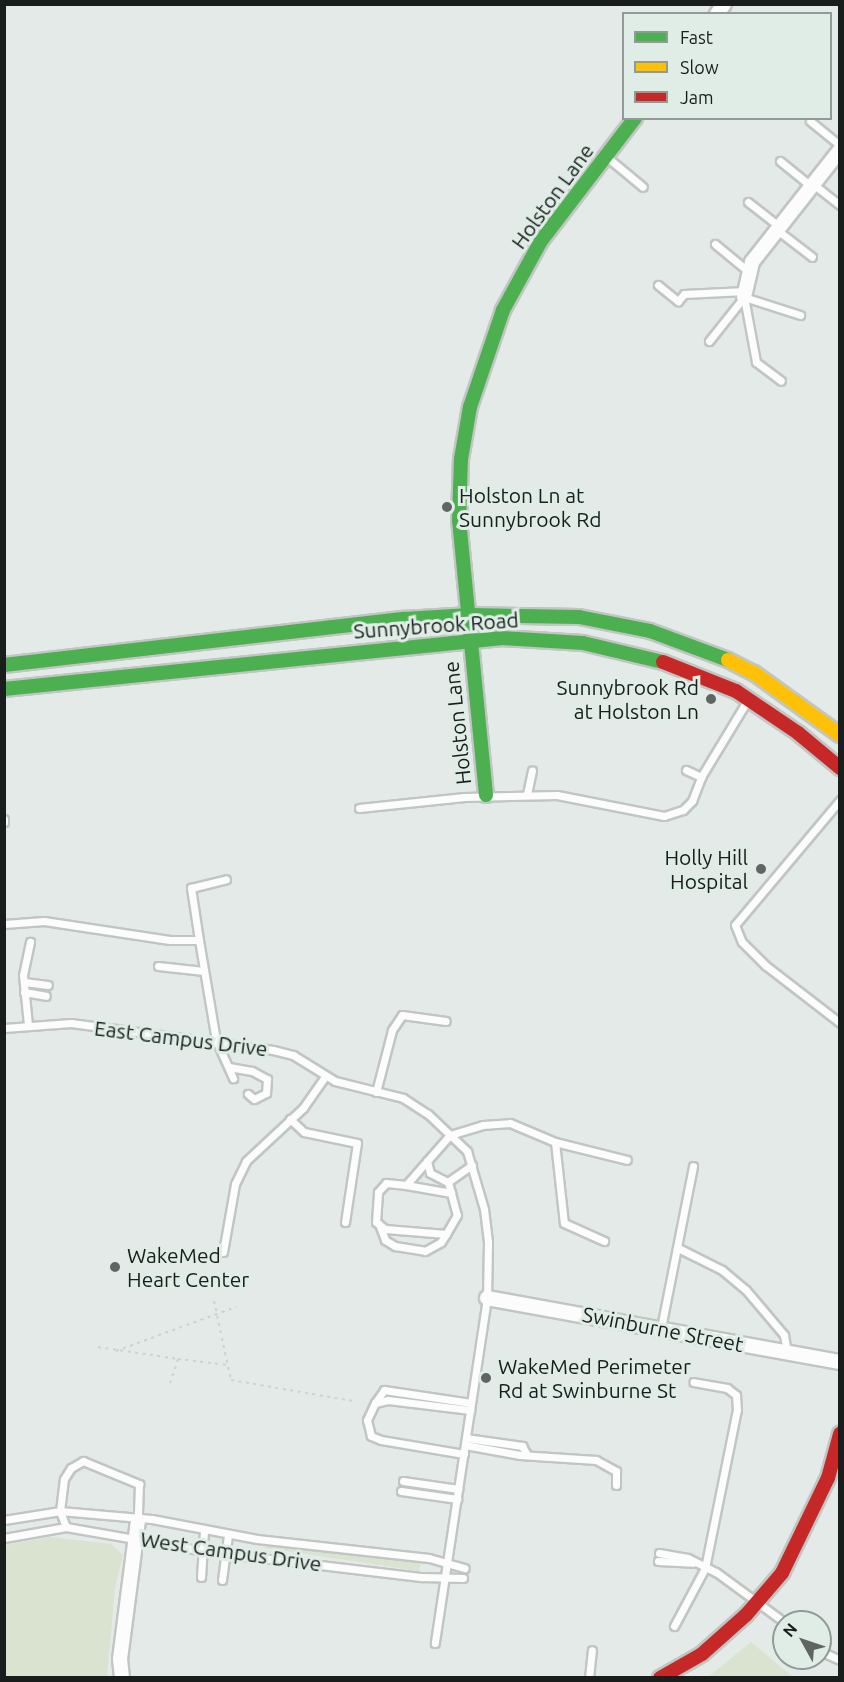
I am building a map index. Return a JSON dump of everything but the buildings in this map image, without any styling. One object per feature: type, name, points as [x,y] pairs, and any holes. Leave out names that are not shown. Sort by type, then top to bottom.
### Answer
[{"type":"main road","name":"Holston Lane","points":[[486,795],[459,521],[461,459],[477,381],[503,310],[541,241],[633,120]]},
{"type":"main road","name":"Sunnybrook Road","points":[[4,665],[470,615],[579,617],[650,631],[714,653],[754,673],[840,735]]},
{"type":"main road","name":"Sunnybrook Road","points":[[4,690],[472,640],[538,639],[623,650],[686,670],[748,699],[798,733],[840,768]]},
{"type":"main road","points":[[151,674],[180,659],[185,646]]},
{"type":"main road","points":[[660,1677],[702,1653],[758,1601],[782,1574],[801,1539],[828,1478],[840,1434]]},
{"type":"street","points":[[745,294],[752,262],[840,150]]},
{"type":"street","name":"Swinburne Street","points":[[487,1298],[840,1362]]},
{"type":"street","points":[[122,1677],[120,1659],[138,1539],[138,1520]]},
{"type":"lane","points":[[810,121],[840,145]]},
{"type":"lane","points":[[606,156],[644,187]]},
{"type":"lane","points":[[780,161],[840,205]]},
{"type":"lane","points":[[748,202],[812,257]]},
{"type":"lane","points":[[715,244],[749,272]]},
{"type":"lane","points":[[658,285],[678,301],[684,294],[745,294],[800,315]]},
{"type":"lane","points":[[709,341],[745,294]]},
{"type":"lane","points":[[745,294],[756,362],[781,381]]},
{"type":"lane","points":[[358,808],[486,795],[527,794],[585,798],[664,816],[683,810],[692,801],[701,777],[748,699]]},
{"type":"lane","points":[[686,770],[701,777]]},
{"type":"lane","points":[[527,794],[532,771]]},
{"type":"lane","points":[[840,800],[735,925],[742,942],[765,965],[840,1023]]},
{"type":"lane","points":[[226,879],[191,888],[216,1040],[233,1078]]},
{"type":"lane","points":[[4,924],[44,921],[170,940],[199,940]]},
{"type":"lane","points":[[28,1025],[24,982],[25,955],[30,942]]},
{"type":"lane","points":[[158,966],[204,971]]},
{"type":"lane","points":[[24,982],[48,985]]},
{"type":"lane","points":[[24,993],[46,996]]},
{"type":"lane","points":[[376,1092],[392,1030],[402,1015],[446,1021]]},
{"type":"lane","name":"East Campus Drive","points":[[4,1028],[71,1023],[216,1040],[293,1055],[325,1076],[403,1098],[467,1150],[488,1242],[487,1298]]},
{"type":"lane","points":[[229,1067],[252,1071],[267,1079],[267,1093],[254,1099],[248,1094]]},
{"type":"lane","points":[[222,1252],[238,1177],[246,1161],[290,1119],[325,1076]]},
{"type":"lane","points":[[290,1119],[304,1132],[357,1143],[345,1222]]},
{"type":"lane","points":[[406,1185],[450,1135],[510,1123],[555,1142],[627,1160]]},
{"type":"lane","points":[[555,1142],[564,1223],[604,1241]]},
{"type":"lane","points":[[427,1161],[430,1173],[448,1182],[451,1193],[457,1215],[441,1242],[425,1251],[395,1246],[385,1240],[379,1224],[378,1192],[386,1183],[451,1193]]},
{"type":"lane","points":[[448,1182],[472,1166]]},
{"type":"lane","points":[[661,1328],[693,1166]]},
{"type":"lane","points":[[379,1224],[385,1228],[446,1234]]},
{"type":"lane","points":[[678,1248],[722,1270],[746,1290],[783,1335],[787,1352]]},
{"type":"lane","points":[[435,1643],[487,1298]]},
{"type":"lane","points":[[674,1626],[705,1568],[736,1395],[727,1388],[694,1382]]},
{"type":"lane","points":[[464,1454],[371,1436],[367,1420],[375,1403],[388,1400],[471,1406]]},
{"type":"lane","points":[[466,1442],[610,1465],[615,1471],[616,1485]]},
{"type":"lane","points":[[66,1527],[60,1511],[64,1479],[71,1467],[83,1461],[139,1484],[138,1520]]},
{"type":"lane","points":[[403,1481],[458,1489]]},
{"type":"lane","points":[[401,1491],[457,1499]]},
{"type":"lane","name":"West Campus Drive","points":[[4,1520],[60,1511],[138,1520],[152,1519],[228,1535],[429,1558],[465,1568]]},
{"type":"lane","name":"West Campus Drive","points":[[4,1538],[66,1527],[203,1551],[445,1578],[463,1578]]},
{"type":"lane","points":[[201,1577],[204,1530]]},
{"type":"lane","points":[[222,1580],[228,1535]]},
{"type":"lane","points":[[659,1557],[693,1563],[705,1568],[772,1612]]},
{"type":"lane","points":[[589,1677],[592,1650]]},
{"type":"path","points":[[214,1301],[231,1380],[353,1401]]},
{"type":"path","points":[[116,1351],[236,1307]]},
{"type":"path","points":[[98,1347],[228,1365]]},
{"type":"path","points":[[169,1386],[178,1359]]},
{"type":"green space","points":[[51,1537],[111,1544],[123,1555],[115,1588],[107,1677],[5,1677],[5,1545]]},
{"type":"green space","points":[[259,1547],[304,1547],[421,1563],[419,1571]]},
{"type":"green space","points":[[751,1642],[772,1660],[772,1670],[785,1670],[793,1677],[708,1677]]},
{"type":"traffic: fast","points":[[486,795],[459,521],[461,459],[470,407],[503,310],[541,241],[633,120]]},
{"type":"traffic: fast","points":[[4,665],[404,619],[470,615],[579,617],[650,631],[728,660]]},
{"type":"traffic: fast","points":[[4,689],[502,638],[583,643],[663,662]]},
{"type":"traffic: slow","points":[[728,660],[754,673],[840,735]]},
{"type":"traffic: jam","points":[[663,662],[736,691],[798,733],[840,768]]},
{"type":"traffic: jam","points":[[660,1678],[702,1654],[746,1615],[782,1573],[828,1478],[840,1434]]},
{"type":"place","name":"Holston Ln at Sunnybrook Rd","points":[[447,507]]},
{"type":"place","name":"Sunnybrook Rd at Holston Ln","points":[[711,699]]},
{"type":"place","name":"Holly Hill Hospital","points":[[761,869]]},
{"type":"place","name":"WakeMed Heart Center","points":[[115,1267]]},
{"type":"place","name":"WakeMed Perimeter Rd at Swinburne St","points":[[486,1378]]}]
